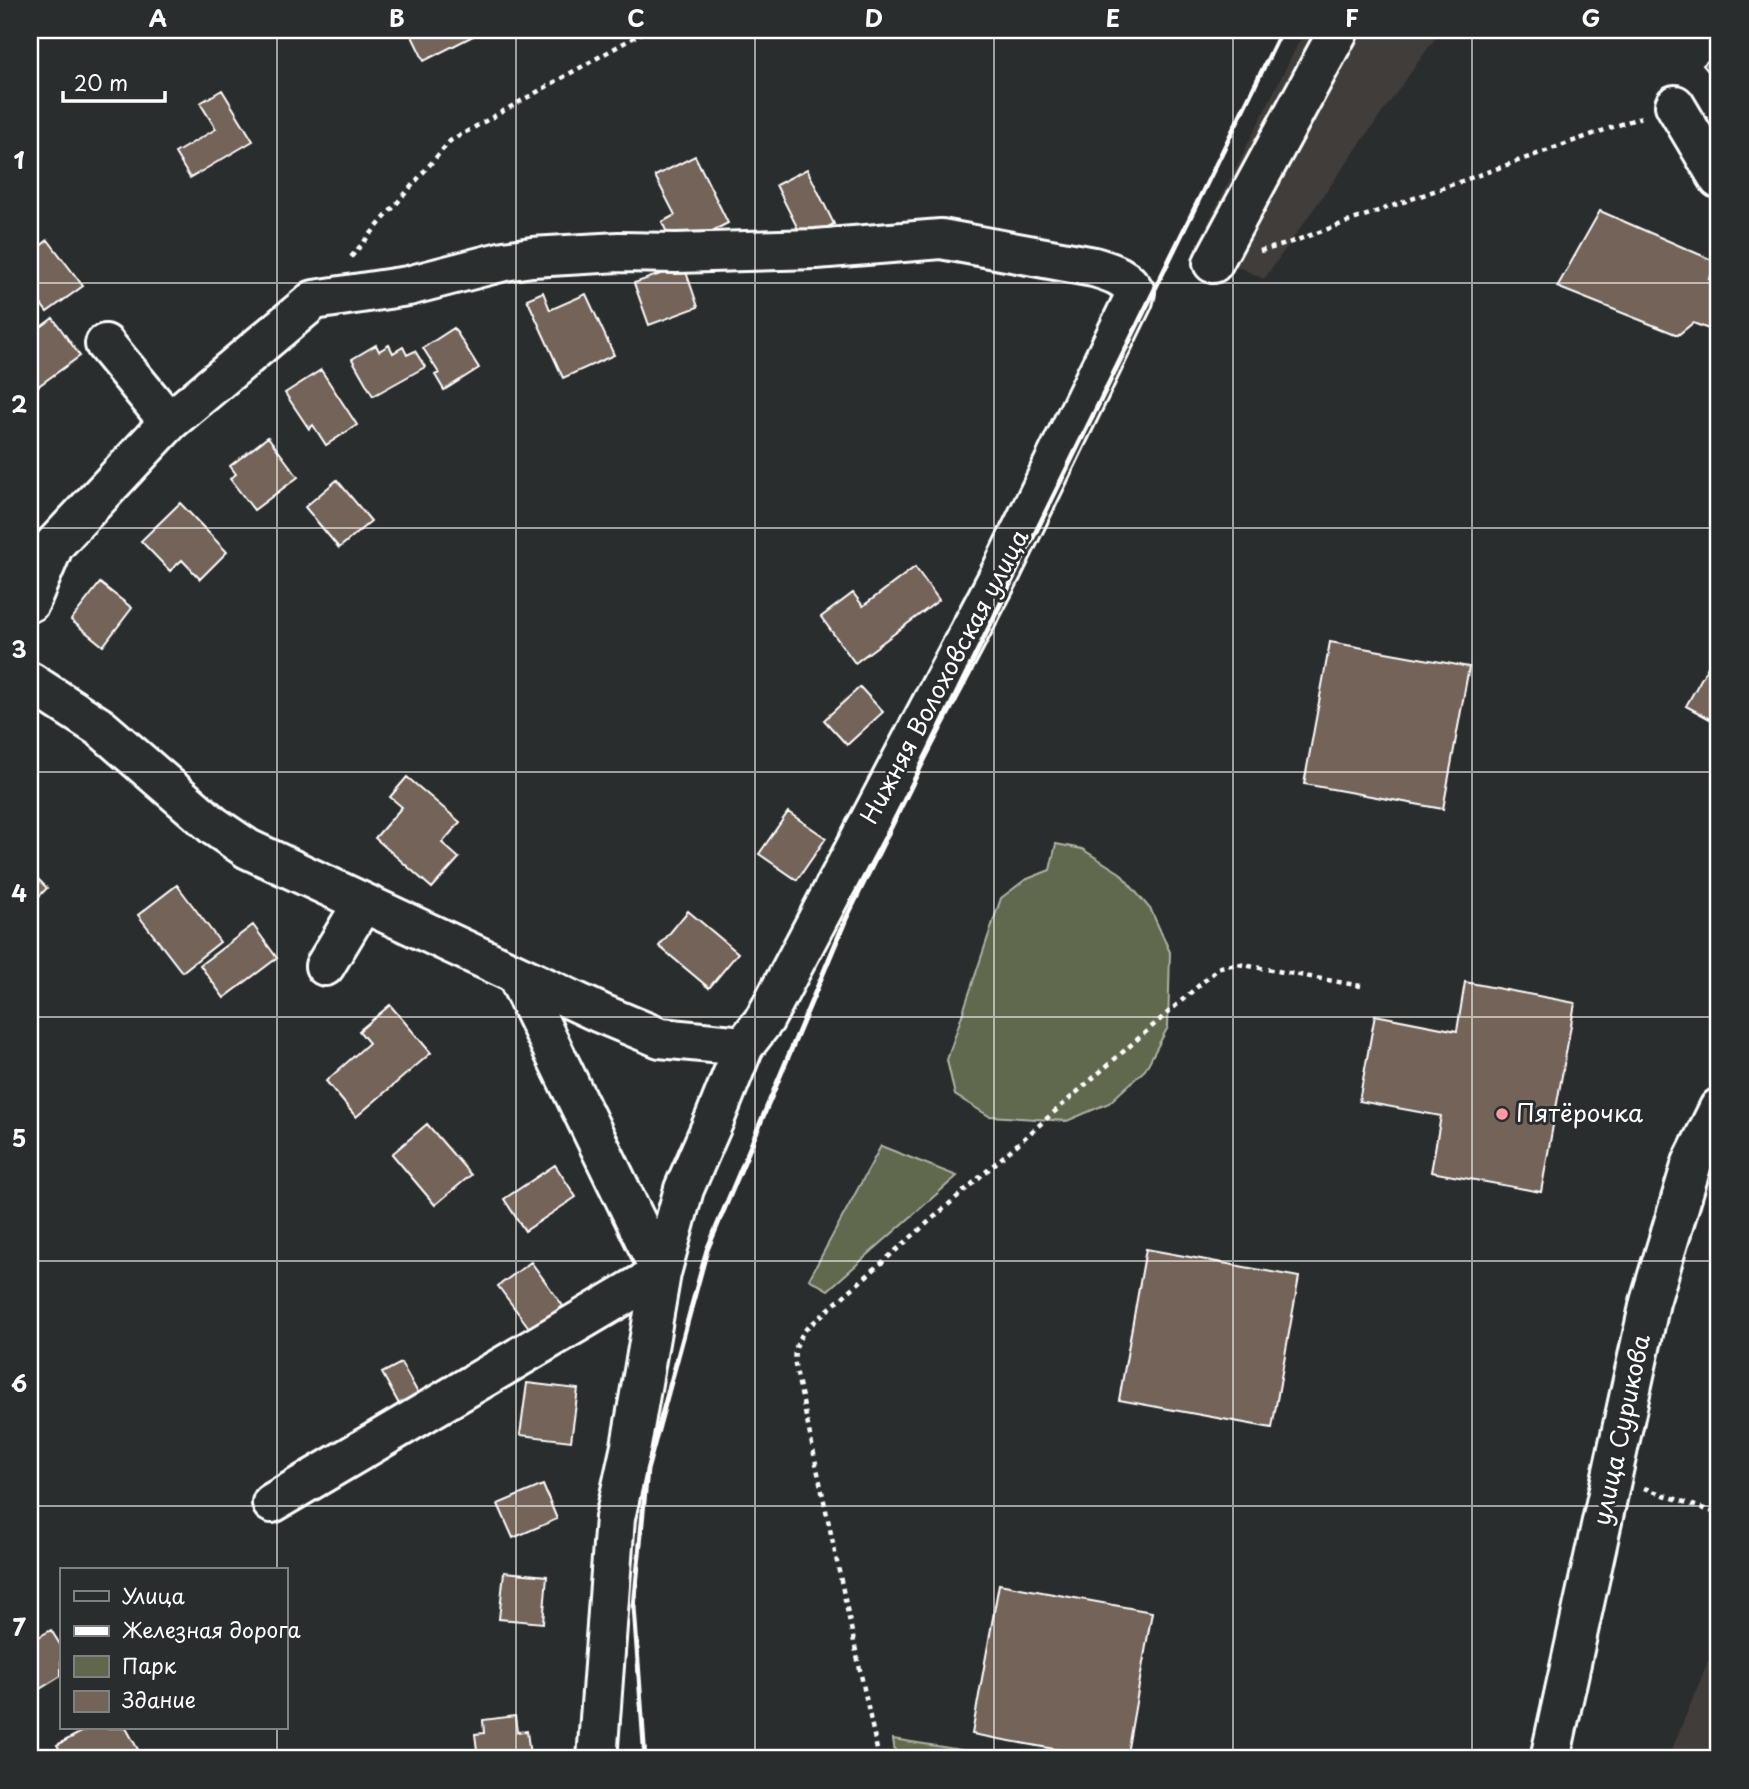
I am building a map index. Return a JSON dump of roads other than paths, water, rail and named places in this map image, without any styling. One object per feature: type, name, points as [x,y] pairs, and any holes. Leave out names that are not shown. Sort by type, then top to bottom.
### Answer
[{"type":"street","points":[[1213,263],[1339,30]]},
{"type":"street","points":[[1675,106],[1719,179]]},
{"type":"street","name":"Нижняя Волоховская улица","points":[[169,422],[314,300],[408,286],[504,261],[532,257],[620,251],[676,253],[816,248],[941,239],[1094,267],[1112,273],[1130,284],[1135,292],[1002,570],[765,1019],[744,1046],[684,1189],[661,1273],[631,1446],[615,1518],[597,1759]]},
{"type":"street","points":[[30,602],[54,545],[169,422],[105,344]]},
{"type":"street","points":[[30,682],[101,728],[214,826],[248,849],[600,1013],[660,1038],[744,1046]]},
{"type":"street","points":[[325,966],[363,903]]},
{"type":"street","points":[[272,1503],[661,1273],[516,974]]},
{"type":"street","name":"улица Сурикова","points":[[1550,1759],[1650,1302],[1692,1163],[1719,1108]]},
{"type":"railway","points":[[645,1759],[634,1607],[647,1470],[707,1250],[846,919],[1282,30]]},
{"type":"place","name":"Пятёрочка","points":[[1502,1114]]}]
